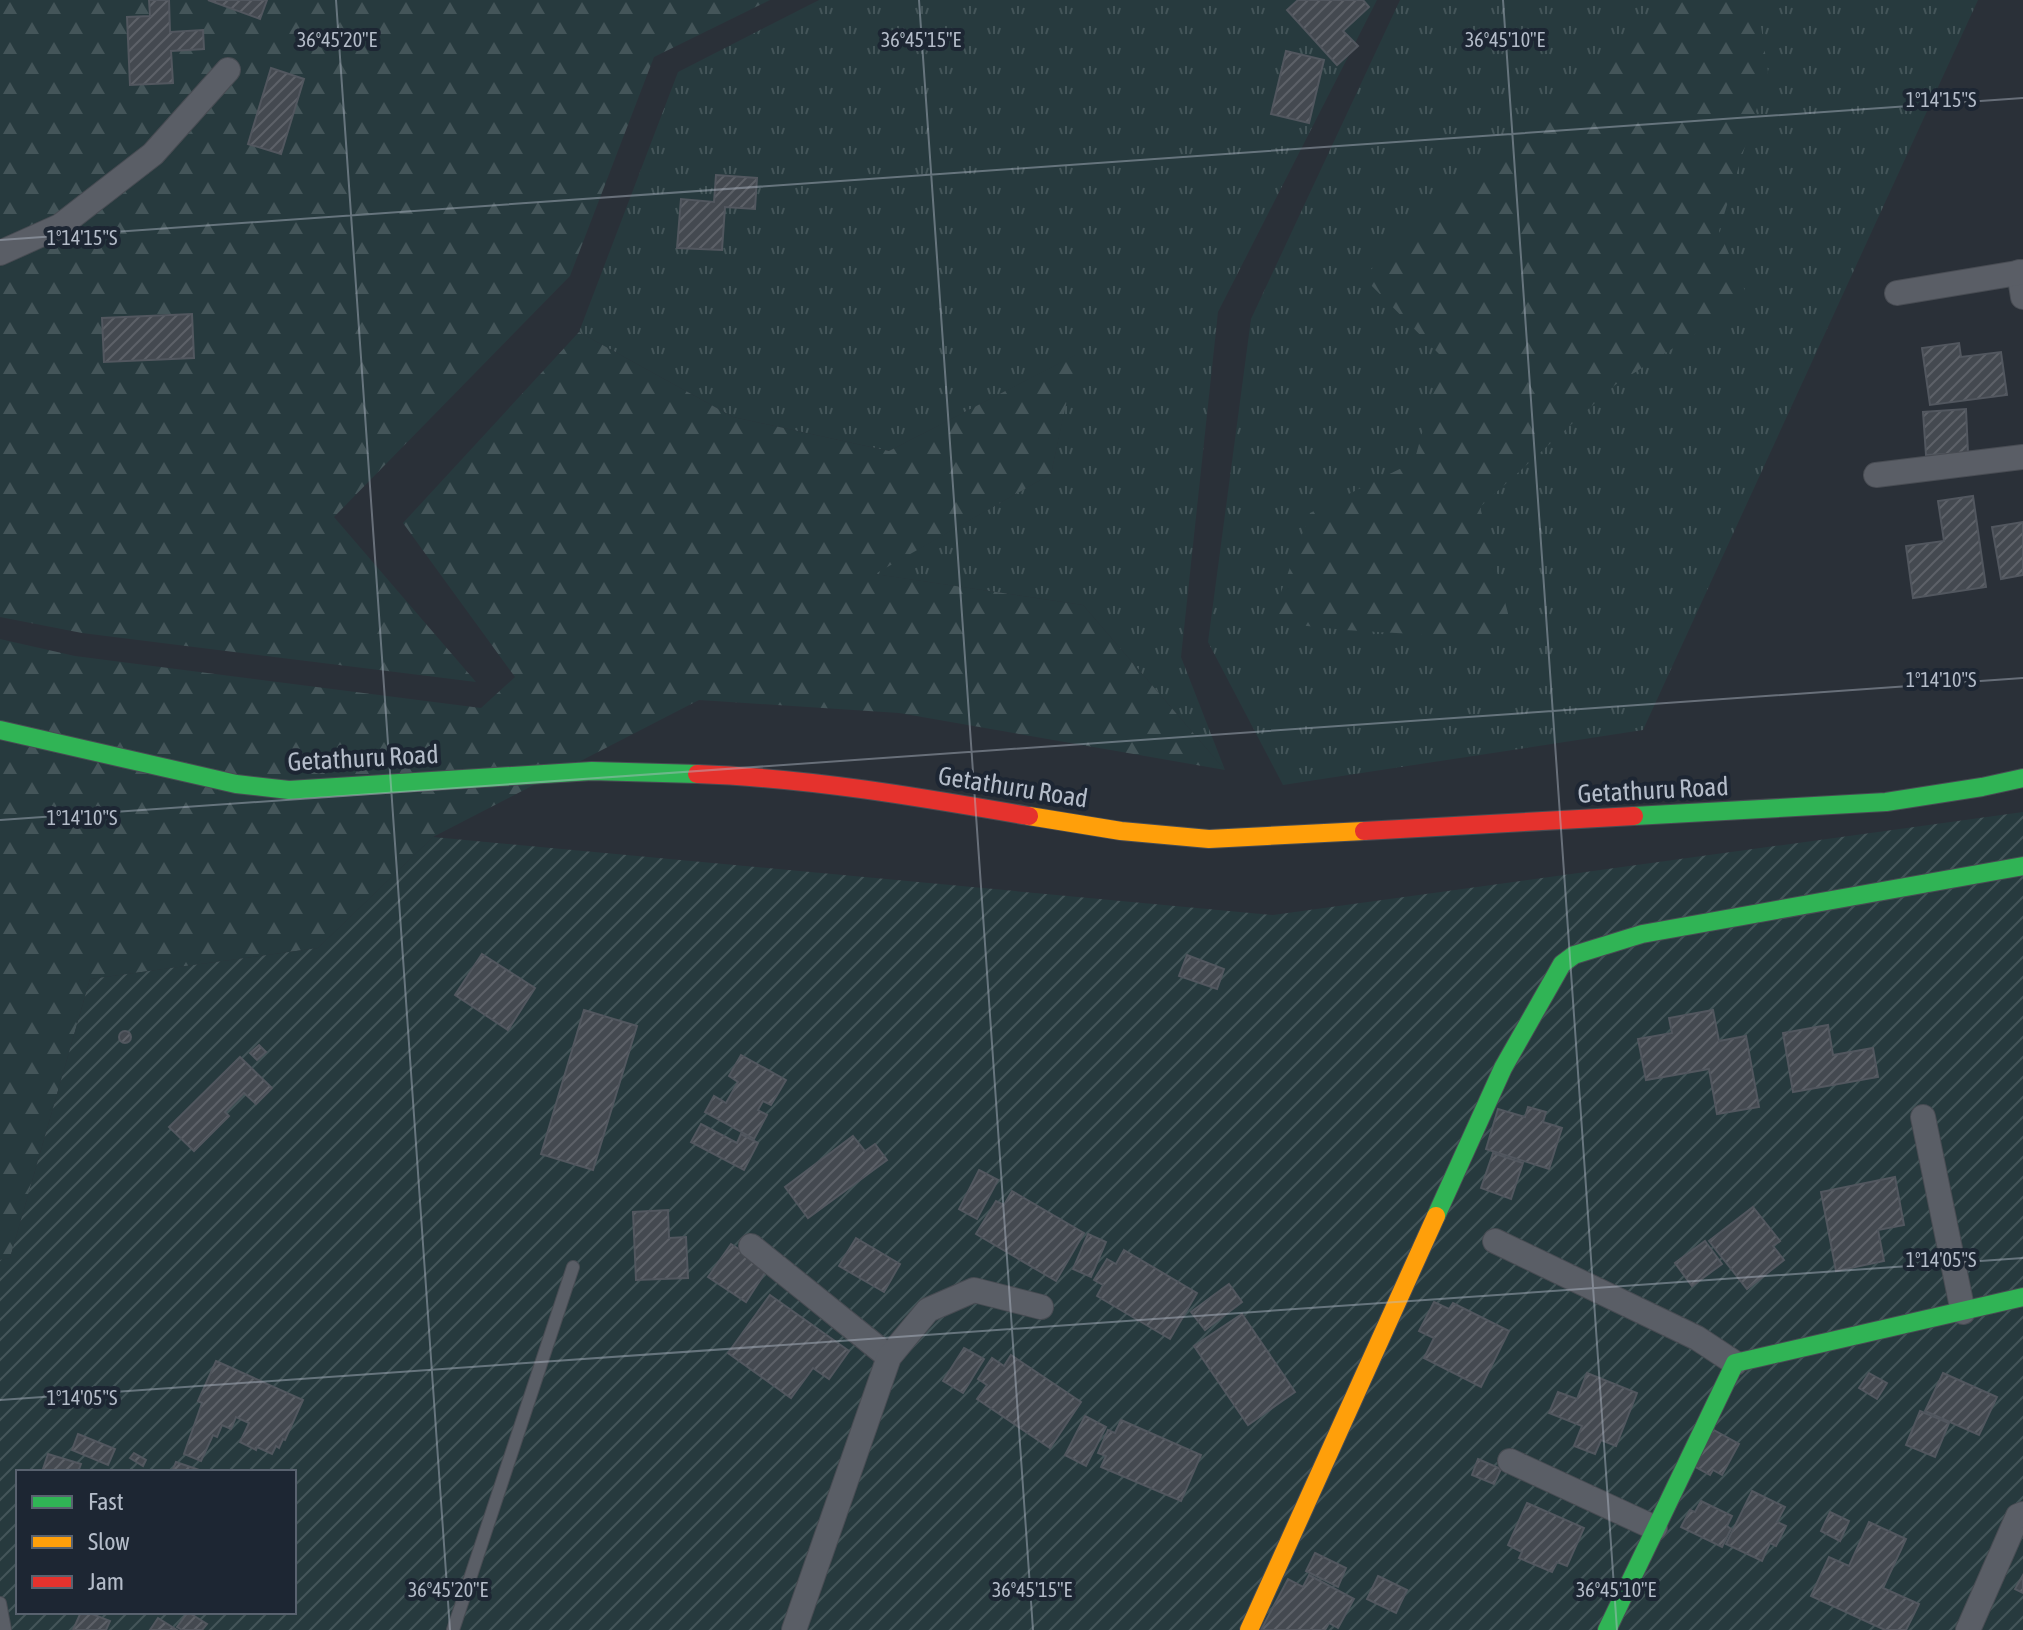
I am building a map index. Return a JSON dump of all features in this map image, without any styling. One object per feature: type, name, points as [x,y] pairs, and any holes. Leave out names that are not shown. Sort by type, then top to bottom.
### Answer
[{"type":"main road","name":"Getathuru Road","points":[[0,730],[236,784],[289,790],[592,771],[749,776],[897,794],[1121,831],[1209,839],[1886,802],[2023,778]]},
{"type":"main road","points":[[1249,1630],[1503,1068],[1562,964],[1574,955],[1642,934],[2023,866]]},
{"type":"main road","points":[[1607,1630],[1735,1363],[2023,1297]]},
{"type":"street","points":[[0,253],[60,226],[153,154],[228,70]]},
{"type":"street","points":[[1897,293],[2021,272],[2023,297]]},
{"type":"street","points":[[1876,475],[2023,457]]},
{"type":"street","points":[[1923,1117],[1963,1312]]},
{"type":"street","points":[[1495,1241],[1697,1338],[1735,1363]]},
{"type":"street","points":[[751,1246],[889,1357]]},
{"type":"street","points":[[794,1630],[889,1357],[928,1310],[974,1290],[1041,1307]]},
{"type":"street","points":[[1510,1461],[1655,1528]]},
{"type":"street","points":[[1968,1630],[2018,1516],[2023,1514]]},
{"type":"lane","points":[[453,1630],[573,1267]]},
{"type":"lane","points":[[0,1603],[5,1630]]},
{"type":"green space","points":[[0,0],[770,0],[654,57],[570,276],[334,517],[476,682],[82,633],[0,617]]},
{"type":"green space","points":[[819,0],[1377,0],[1218,312],[1181,657],[1225,770],[1083,605],[874,574],[1051,474],[1076,355],[889,451],[733,417],[579,332],[678,72]]},
{"type":"green space","points":[[1400,0],[1978,0],[1643,730],[1283,785],[1208,642],[1251,319]]},
{"type":"green space","points":[[1685,0],[1757,0],[1768,72],[1719,231],[1749,300],[1615,385],[1480,507],[1515,640],[1345,630],[1270,622],[1310,513],[1414,462],[1443,358],[1363,277],[1615,46]]},
{"type":"green space","points":[[579,332],[733,417],[889,451],[1077,354],[1051,474],[875,574],[1083,605],[1225,770],[899,713],[699,700],[433,837],[318,948],[90,979],[10,1258],[0,1260],[0,639],[75,656],[481,708],[515,677],[403,523]]},
{"type":"green space","points":[[2023,812],[2023,1630],[0,1630],[0,1260],[10,1258],[90,979],[318,948],[433,837],[1273,915]]},
{"type":"building","points":[[149,0],[169,0],[170,32],[203,30],[204,49],[171,51],[173,83],[130,85],[127,17],[150,16]]},
{"type":"building","points":[[208,0],[267,0],[260,19]]},
{"type":"building","points":[[1298,0],[1363,0],[1369,7],[1343,31],[1358,46],[1337,65],[1287,10]]},
{"type":"building","points":[[1286,51],[1324,60],[1309,123],[1271,114]]},
{"type":"building","points":[[271,68],[304,79],[281,154],[248,144]]},
{"type":"building","points":[[716,175],[757,178],[755,209],[725,207],[722,250],[677,248],[681,199],[714,202]]},
{"type":"building","points":[[192,314],[194,358],[104,362],[102,318]]},
{"type":"building","points":[[1959,343],[1961,357],[2001,352],[2007,395],[1930,405],[1922,348]]},
{"type":"building","points":[[1966,409],[1968,453],[1926,455],[1923,412]]},
{"type":"building","points":[[1973,496],[1986,587],[1913,598],[1906,546],[1944,541],[1938,501]]},
{"type":"building","points":[[2023,522],[2023,575],[2001,579],[1992,527]]},
{"type":"building","points":[[482,954],[535,988],[508,1030],[455,995]]},
{"type":"building","points":[[1187,955],[1224,969],[1217,989],[1179,976]]},
{"type":"building","points":[[584,1010],[637,1026],[593,1170],[541,1154]]},
{"type":"building","points":[[1713,1010],[1719,1041],[1746,1036],[1759,1107],[1717,1114],[1709,1069],[1646,1080],[1638,1039],[1672,1033],[1669,1018]]},
{"type":"building","points":[[1828,1025],[1833,1055],[1873,1048],[1878,1077],[1793,1092],[1783,1033]]},
{"type":"building","points":[[125,1031],[131,1037],[125,1043],[119,1037]]},
{"type":"building","points":[[259,1045],[266,1052],[257,1060],[250,1053]]},
{"type":"building","points":[[741,1055],[786,1080],[771,1105],[763,1101],[758,1110],[767,1115],[754,1139],[705,1112],[714,1096],[726,1103],[738,1082],[729,1076]]},
{"type":"building","points":[[240,1057],[272,1088],[256,1104],[244,1093],[225,1112],[229,1116],[194,1151],[169,1127]]},
{"type":"building","points":[[1528,1107],[1546,1112],[1543,1122],[1562,1128],[1549,1169],[1486,1149],[1498,1109],[1525,1117]]},
{"type":"building","points":[[701,1124],[737,1143],[741,1134],[758,1143],[744,1170],[691,1142]]},
{"type":"building","points":[[853,1136],[865,1151],[875,1144],[887,1160],[808,1218],[785,1187]]},
{"type":"building","points":[[1493,1153],[1523,1163],[1511,1199],[1481,1188]]},
{"type":"building","points":[[979,1170],[998,1180],[977,1219],[959,1209]]},
{"type":"building","points":[[1895,1177],[1904,1225],[1878,1230],[1884,1261],[1836,1271],[1821,1192]]},
{"type":"building","points":[[1012,1191],[1084,1233],[1056,1281],[976,1234],[996,1201],[1004,1205]]},
{"type":"building","points":[[1753,1207],[1780,1241],[1773,1246],[1784,1260],[1747,1289],[1709,1241]]},
{"type":"building","points":[[668,1210],[669,1238],[686,1237],[688,1278],[636,1280],[633,1212]]},
{"type":"building","points":[[1088,1234],[1106,1242],[1091,1277],[1073,1269]]},
{"type":"building","points":[[856,1238],[900,1264],[884,1292],[839,1266]]},
{"type":"building","points":[[1705,1241],[1722,1264],[1692,1286],[1675,1263]]},
{"type":"building","points":[[731,1244],[768,1268],[746,1302],[708,1277]]},
{"type":"building","points":[[1124,1250],[1197,1293],[1170,1339],[1097,1296],[1103,1285],[1094,1280],[1107,1259],[1116,1264]]},
{"type":"building","points":[[1229,1284],[1242,1302],[1205,1330],[1191,1312]]},
{"type":"building","points":[[770,1295],[849,1351],[829,1379],[813,1368],[791,1398],[728,1353]]},
{"type":"building","points":[[1434,1302],[1449,1309],[1453,1303],[1509,1331],[1481,1387],[1424,1358],[1434,1338],[1419,1331]]},
{"type":"building","points":[[1242,1314],[1295,1392],[1248,1425],[1194,1346]]},
{"type":"building","points":[[964,1348],[984,1359],[963,1393],[943,1381]]},
{"type":"building","points":[[1011,1355],[1081,1402],[1050,1448],[977,1399],[987,1385],[978,1379],[992,1358],[1004,1366]]},
{"type":"building","points":[[216,1361],[303,1400],[285,1440],[279,1448],[276,1446],[272,1454],[240,1442],[249,1423],[236,1417],[231,1429],[222,1425],[217,1437],[213,1435],[201,1461],[184,1454],[202,1403],[198,1401]]},
{"type":"building","points":[[1587,1373],[1637,1393],[1616,1446],[1601,1440],[1595,1454],[1574,1446],[1582,1426],[1549,1413],[1558,1392],[1577,1399]]},
{"type":"building","points":[[1869,1373],[1887,1383],[1877,1399],[1859,1388]]},
{"type":"building","points":[[1943,1373],[1997,1397],[1979,1435],[1925,1411]]},
{"type":"building","points":[[1920,1411],[1949,1423],[1935,1457],[1906,1445]]},
{"type":"building","points":[[1085,1416],[1106,1427],[1086,1466],[1065,1455]]},
{"type":"building","points":[[1121,1420],[1201,1455],[1181,1501],[1101,1467],[1106,1456],[1098,1453],[1108,1430],[1115,1433]]},
{"type":"building","points":[[1712,1429],[1739,1444],[1722,1475],[1713,1470],[1710,1475],[1692,1465]]},
{"type":"building","points":[[78,1434],[115,1449],[108,1465],[72,1450]]},
{"type":"building","points":[[134,1453],[146,1460],[143,1466],[130,1458]]},
{"type":"building","points":[[48,1454],[81,1464],[79,1470],[43,1470]]},
{"type":"building","points":[[1478,1459],[1501,1469],[1494,1484],[1472,1475]]},
{"type":"building","points":[[176,1462],[199,1470],[173,1470]]},
{"type":"building","points":[[1752,1491],[1785,1507],[1777,1522],[1786,1526],[1776,1546],[1770,1543],[1762,1561],[1726,1544]]},
{"type":"building","points":[[1701,1501],[1732,1516],[1727,1526],[1731,1529],[1722,1547],[1681,1527],[1690,1510],[1695,1512]]},
{"type":"building","points":[[1527,1503],[1584,1528],[1567,1566],[1557,1562],[1552,1572],[1519,1558],[1522,1552],[1508,1545]]},
{"type":"building","points":[[1830,1512],[1849,1521],[1840,1541],[1821,1531]]},
{"type":"building","points":[[1869,1522],[1906,1539],[1883,1588],[1919,1604],[1906,1630],[1885,1630],[1811,1596],[1829,1557],[1849,1566]]},
{"type":"building","points":[[1315,1553],[1346,1568],[1338,1587],[1306,1571]]},
{"type":"building","points":[[1309,1575],[1354,1599],[1338,1628],[1329,1623],[1325,1630],[1261,1630],[1288,1579],[1303,1587]]},
{"type":"building","points":[[2023,1575],[2023,1593],[2015,1589]]},
{"type":"building","points":[[1378,1576],[1407,1590],[1396,1613],[1367,1599]]},
{"type":"building","points":[[80,1614],[92,1614],[110,1621],[106,1630],[73,1630]]},
{"type":"building","points":[[187,1614],[207,1624],[202,1630],[177,1627]]},
{"type":"building","points":[[158,1618],[177,1630],[150,1630]]},
{"type":"traffic: fast","points":[[0,730],[236,784],[289,790],[592,771],[697,774]]},
{"type":"traffic: fast","points":[[1634,816],[1886,802],[2023,778]]},
{"type":"traffic: fast","points":[[1436,1216],[1503,1068],[1562,964],[1574,955],[1642,934],[2023,866]]},
{"type":"traffic: fast","points":[[1607,1630],[1735,1363],[2023,1297]]},
{"type":"traffic: slow","points":[[1029,816],[1121,831],[1209,839],[1364,831]]},
{"type":"traffic: slow","points":[[1249,1630],[1436,1216]]},
{"type":"traffic: jam","points":[[697,774],[822,784],[1029,816]]},
{"type":"traffic: jam","points":[[1364,831],[1634,816]]}]
